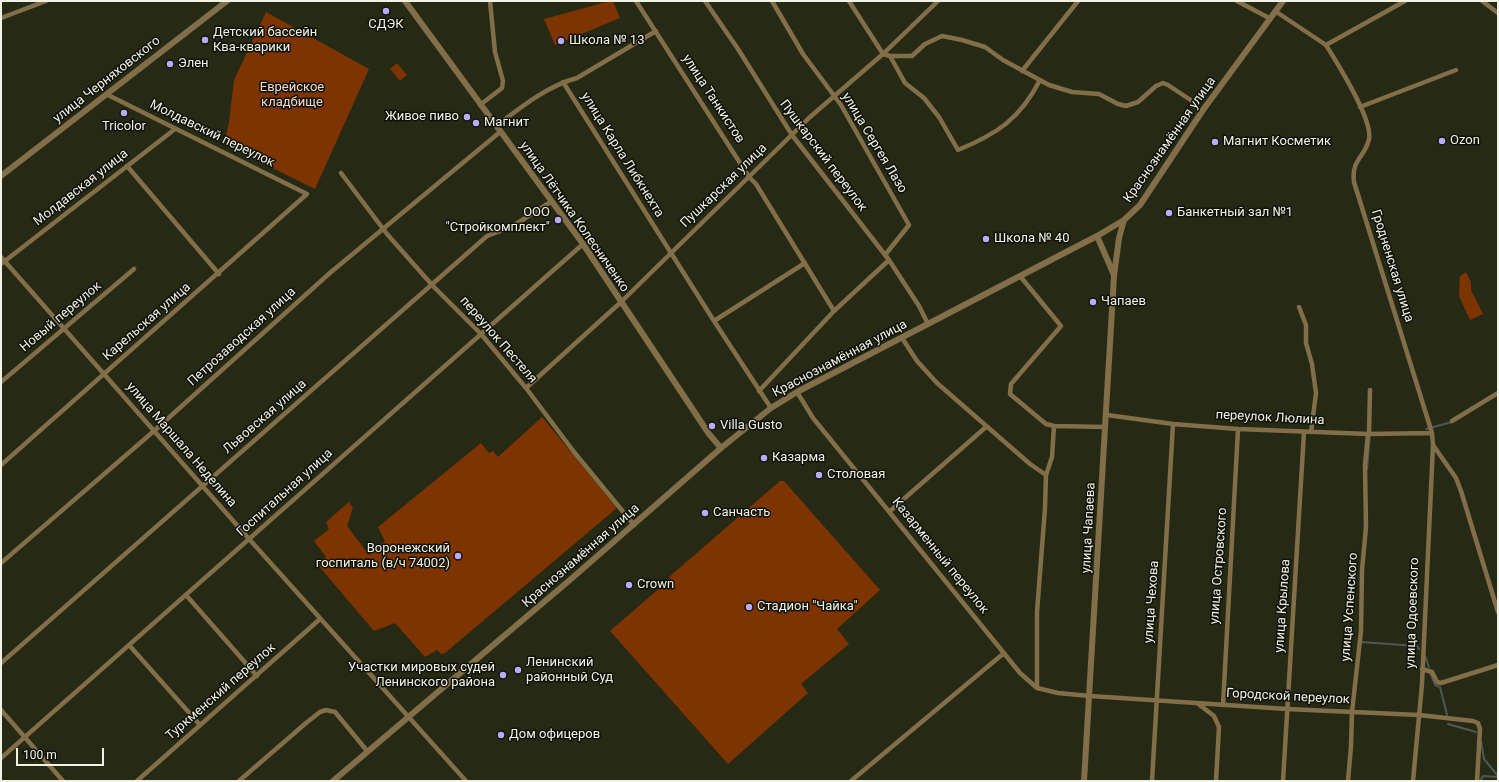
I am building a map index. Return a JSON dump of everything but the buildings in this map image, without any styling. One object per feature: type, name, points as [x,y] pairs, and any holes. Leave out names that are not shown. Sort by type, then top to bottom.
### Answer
[{"type":"street","points":[[1,18],[46,1]]},
{"type":"street","name":"улица Черняховского","points":[[1,176],[227,1]]},
{"type":"street","name":"улица Лётчика Колесниченко","points":[[405,1],[583,244],[709,434],[721,448]]},
{"type":"street","points":[[480,105],[502,88],[503,81],[495,52],[490,1]]},
{"type":"street","name":"улица Танкистов","points":[[636,1],[749,177],[756,184],[834,310]]},
{"type":"street","name":"Пушкарский переулок","points":[[705,1],[738,49],[792,135],[889,260],[919,306],[928,324]]},
{"type":"street","name":"улица Сергея Лазо","points":[[772,1],[803,54],[856,131],[909,225],[885,255]]},
{"type":"street","points":[[849,1],[883,54],[890,56],[912,56],[925,44],[942,36],[985,47],[1022,71],[1040,80],[1072,92],[1099,94],[1118,104],[1126,106],[1138,102],[1156,86],[1163,84],[1168,85],[1195,103]]},
{"type":"street","name":"Пушкарская улица","points":[[526,388],[621,302],[792,135],[883,54],[938,1]]},
{"type":"street","points":[[1022,71],[1078,1]]},
{"type":"street","points":[[1237,1],[1270,18]]},
{"type":"street","name":"Краснознамённая улица","points":[[333,781],[410,718],[721,448],[772,408],[797,392],[1124,220],[1140,204],[1204,110],[1282,1]]},
{"type":"street","points":[[1275,11],[1326,45],[1405,1]]},
{"type":"street","points":[[1482,1],[1498,13]]},
{"type":"street","points":[[496,126],[530,101],[563,82],[577,78],[656,31]]},
{"type":"street","name":"Гродненская улица","points":[[1326,45],[1346,78],[1369,128],[1369,139],[1354,167],[1354,182],[1432,433],[1433,445]]},
{"type":"street","points":[[890,56],[905,83],[924,98],[939,117],[958,150],[987,137],[1011,121],[1033,93],[1040,80]]},
{"type":"street","points":[[1360,107],[1456,70]]},
{"type":"street","name":"улица Карла Либкнехта","points":[[563,82],[670,253],[759,391],[772,408]]},
{"type":"street","name":"Молдавский переулок","points":[[106,94],[307,194]]},
{"type":"street","name":"Молдавская улица","points":[[2,261],[175,129]]},
{"type":"street","name":"Петрозаводская улица","points":[[1,562],[154,431],[331,272],[500,132]]},
{"type":"street","points":[[127,166],[219,274]]},
{"type":"street","name":"переулок Пестеля","points":[[341,173],[383,229],[433,286],[481,334],[526,388],[574,452],[634,525]]},
{"type":"street","name":"Карельская улица","points":[[1,465],[219,274],[307,194]]},
{"type":"street","name":"Львовская улица","points":[[1,663],[433,286],[488,236],[513,226],[552,201]]},
{"type":"street","name":"улица Чапаева","points":[[1084,781],[1107,415],[1114,276],[1119,238],[1124,220]]},
{"type":"street","name":"улица Чапаева","points":[[1096,236],[1114,276]]},
{"type":"street","name":"Госпитальная улица","points":[[1,758],[250,540],[583,244]]},
{"type":"street","points":[[759,391],[834,310],[889,260]]},
{"type":"street","name":"улица Маршала Неделина","points":[[2,261],[466,781]]},
{"type":"street","points":[[714,321],[805,263]]},
{"type":"street","name":"Новый переулок","points":[[1,382],[134,269]]},
{"type":"street","points":[[1020,276],[1061,326],[1011,384],[1010,394],[1046,424],[1054,426],[1106,427]]},
{"type":"street","points":[[1299,307],[1306,324],[1306,343],[1312,364],[1316,393],[1311,432]]},
{"type":"street","points":[[902,338],[917,361],[937,383],[986,427],[1046,475]]},
{"type":"street","name":"улица Успенского","points":[[1348,781],[1352,712],[1361,631],[1362,570],[1366,528],[1365,465],[1369,434],[1370,390]]},
{"type":"street","name":"Казарменный переулок","points":[[797,392],[813,418],[1020,673],[1037,688],[1058,693],[1090,696]]},
{"type":"street","points":[[1452,421],[1498,393]]},
{"type":"street","name":"переулок Люлина","points":[[1107,415],[1173,424],[1238,429],[1369,434],[1432,433]]},
{"type":"street","name":"улица Чехова","points":[[1152,781],[1173,424]]},
{"type":"street","points":[[1037,688],[1037,612],[1046,475],[1052,457],[1054,426]]},
{"type":"street","points":[[890,511],[986,427]]},
{"type":"street","name":"улица Островского","points":[[1222,705],[1238,429]]},
{"type":"street","name":"улица Крылова","points":[[1283,781],[1304,432]]},
{"type":"street","points":[[1433,445],[1456,478],[1498,612]]},
{"type":"street","name":"улица Одоевского","points":[[1413,781],[1422,669],[1433,445]]},
{"type":"street","points":[[186,595],[257,676]]},
{"type":"street","name":"Туркменский переулок","points":[[136,781],[320,619]]},
{"type":"street","points":[[129,645],[200,725]]},
{"type":"street","points":[[851,781],[1004,653]]},
{"type":"street","points":[[1422,669],[1432,672],[1437,682],[1441,683],[1498,665]]},
{"type":"street","name":"Городской переулок","points":[[1090,696],[1287,709],[1419,714],[1473,721],[1478,723],[1480,729],[1477,781]]},
{"type":"street","points":[[1197,703],[1218,720],[1219,727],[1216,781]]},
{"type":"street","points":[[1,710],[63,781]]},
{"type":"street","points":[[239,781],[306,723],[320,712],[326,710],[335,712],[368,752]]},
{"type":"green space","points":[[613,1],[620,18],[555,45],[544,19]]},
{"type":"green space","name":"Еврейское кладбище","points":[[266,12],[369,69],[315,189],[224,144],[229,122],[234,80]]},
{"type":"green space","points":[[397,63],[407,75],[400,81],[390,69]]},
{"type":"green space","points":[[1466,272],[1471,282],[1471,290],[1483,314],[1470,320],[1459,296],[1460,276]]},
{"type":"green space","points":[[542,417],[617,508],[445,653],[441,654],[437,650],[425,657],[395,623],[374,631],[317,564],[326,557],[314,541],[329,529],[326,522],[349,502],[353,508],[347,526],[369,555],[385,541],[378,527],[481,443],[489,453],[493,451],[498,457]]},
{"type":"green space","name":"Стадион \"Чайка\"","points":[[780,481],[784,481],[880,590],[837,629],[849,644],[801,684],[808,693],[728,764],[610,631],[670,579],[669,577]]},
{"type":"waterway","points":[[1426,429],[1452,422]]},
{"type":"waterway","points":[[1367,469],[1370,435]]},
{"type":"waterway","points":[[1361,642],[1417,646],[1419,649]]},
{"type":"waterway","points":[[1425,656],[1429,667]]},
{"type":"waterway","points":[[1431,675],[1435,685],[1440,687],[1447,715]]},
{"type":"waterway","points":[[1448,724],[1476,732]]},
{"type":"waterway","points":[[1481,741],[1484,759],[1498,776]]},
{"type":"waterway","points":[[1480,781],[1483,776],[1498,777]]},
{"type":"place","name":"СДЭК","points":[[386,11]]},
{"type":"place","name":"Детский бассейн Ква-кварики","points":[[205,40]]},
{"type":"place","name":"Школа № 13","points":[[561,41]]},
{"type":"place","name":"Элен","points":[[170,64]]},
{"type":"place","name":"Tricolor","points":[[124,113]]},
{"type":"place","name":"Живое пиво","points":[[467,117]]},
{"type":"place","name":"Магнит","points":[[476,123]]},
{"type":"place","name":"Ozon","points":[[1442,141]]},
{"type":"place","name":"Магнит Косметик","points":[[1215,142]]},
{"type":"place","name":"Банкетный зал №1","points":[[1169,213]]},
{"type":"place","name":"ООО \"Стройкомплект\"","points":[[558,220]]},
{"type":"place","name":"Школа № 40","points":[[986,239]]},
{"type":"place","name":"Чапаев","points":[[1093,302]]},
{"type":"place","name":"Villa Gusto","points":[[712,426]]},
{"type":"place","name":"Казарма","points":[[764,458]]},
{"type":"place","name":"Столовая","points":[[819,475]]},
{"type":"place","name":"Санчасть","points":[[705,513]]},
{"type":"place","name":"Воронежский госпиталь (в/ч 74002)","points":[[458,556]]},
{"type":"place","name":"Crown","points":[[629,585]]},
{"type":"place","name":"Стадион \"Чайка\"","points":[[749,607]]},
{"type":"place","name":"Ленинский районный Суд","points":[[518,670]]},
{"type":"place","name":"Участки мировых судей Ленинского района","points":[[503,675]]},
{"type":"place","name":"Дом офицеров","points":[[501,735]]}]
